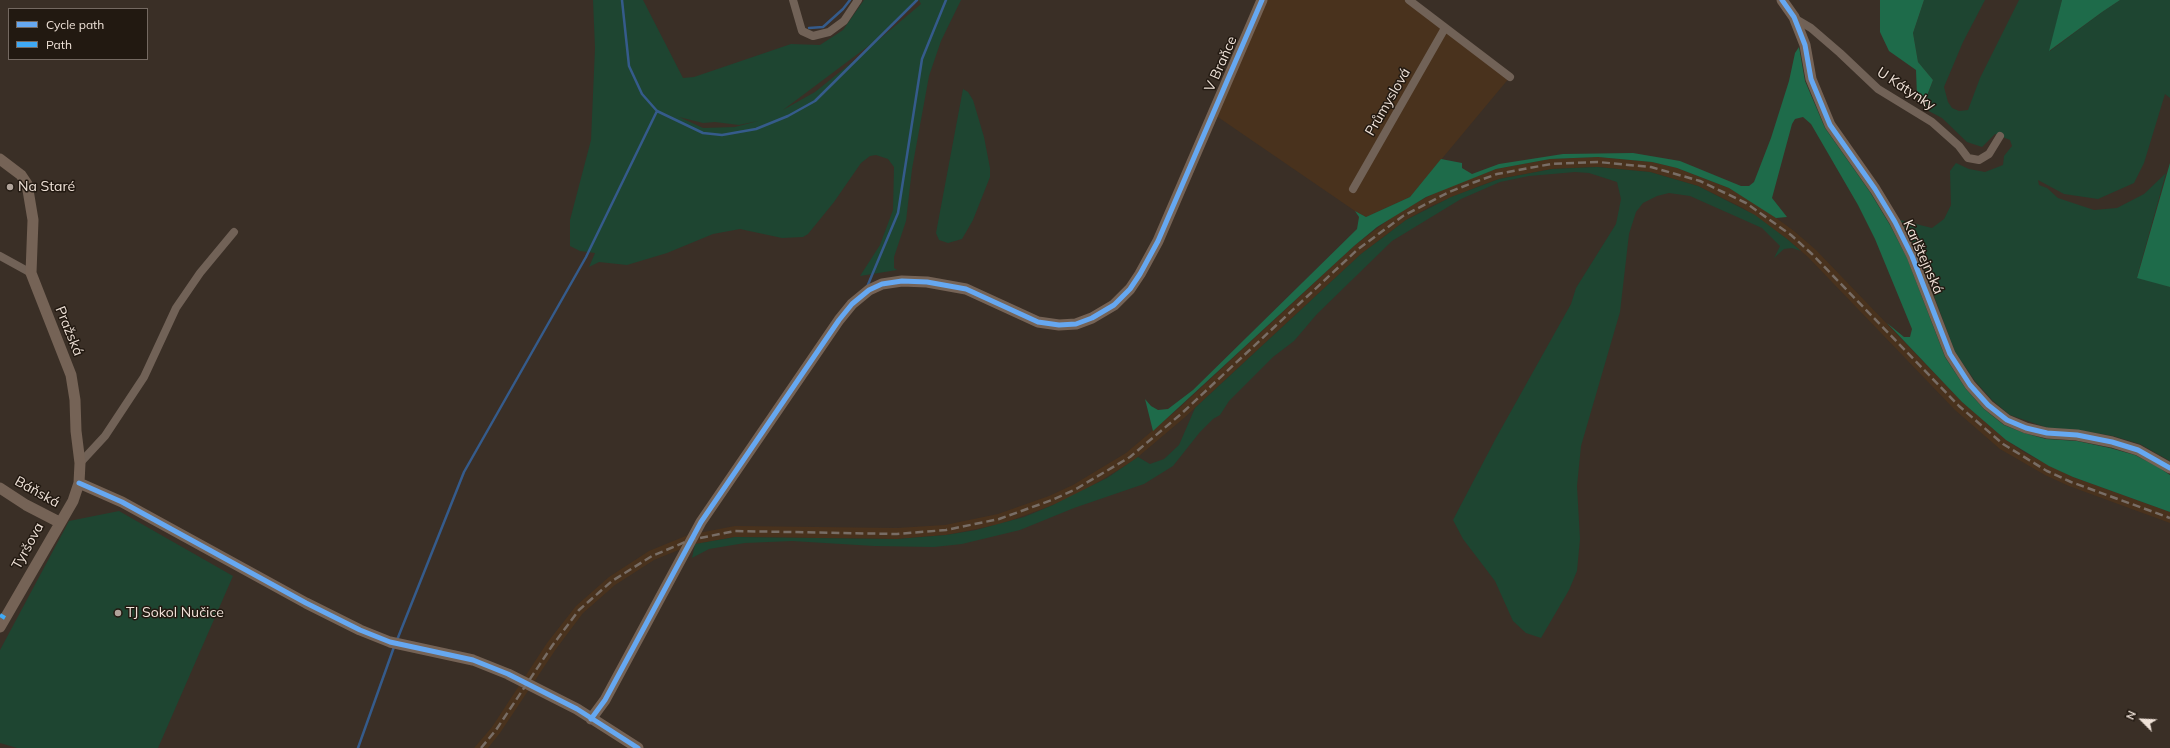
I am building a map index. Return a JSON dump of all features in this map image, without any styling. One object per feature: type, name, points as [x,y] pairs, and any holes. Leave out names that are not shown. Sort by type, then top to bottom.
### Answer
[{"type":"street","points":[[793,0],[802,31],[813,36],[829,32],[844,21],[858,0]]},
{"type":"street","name":"V Braňce","points":[[592,719],[605,700],[701,522],[852,304],[869,290],[882,284],[902,281],[927,282],[966,289],[1038,322],[1059,325],[1076,324],[1092,318],[1114,304],[1130,289],[1158,241],[1262,0]]},
{"type":"street","points":[[1409,0],[1510,77]]},
{"type":"street","name":"Karlštejnská","points":[[1782,0],[1794,17],[1805,45],[1811,79],[1830,125],[1875,189],[1895,222],[1912,256],[1950,354],[1970,385],[1988,405],[2007,420],[2026,428],[2047,433],[2077,435],[2112,442],[2138,450],[2170,468]]},
{"type":"street","name":"U Kátynky","points":[[1794,17],[1811,28],[1878,89],[1932,122],[1959,146],[1968,158],[1979,160],[1989,154],[2000,136]]},
{"type":"street","name":"Průmyslová","points":[[1353,189],[1445,28]]},
{"type":"street","name":"Pražská","points":[[0,160],[21,175],[27,184],[33,220],[31,272],[71,375],[75,400],[76,431],[80,463],[79,483],[73,501],[59,522]]},
{"type":"street","points":[[80,463],[104,436],[144,378],[176,308],[200,273],[234,232]]},
{"type":"street","points":[[0,256],[31,272]]},
{"type":"street","points":[[79,483],[122,502],[306,603],[390,642],[402,646],[451,655],[488,666],[528,683],[592,719],[638,748]]},
{"type":"street","name":"Báňská","points":[[0,488],[26,505],[59,522]]},
{"type":"street","name":"Tyršova","points":[[2,620],[59,522]]},
{"type":"shaded area","points":[[1262,0],[1409,0],[1510,77],[1410,197],[1366,217],[1212,113]]},
{"type":"shaded area","points":[[1598,157],[1652,162],[1677,168],[1729,188],[1761,207],[1794,231],[1816,250],[1962,402],[2006,440],[2025,453],[2073,477],[2170,512],[2170,523],[2069,486],[2045,475],[2000,449],[1955,410],[1808,257],[1787,239],[1743,208],[1698,186],[1650,172],[1597,167],[1552,169],[1499,179],[1431,206],[1406,220],[1361,254],[1184,418],[1133,461],[1078,494],[1053,505],[1001,524],[946,535],[897,539],[735,537],[691,545],[654,560],[615,585],[583,613],[556,649],[500,733],[488,748],[474,748],[492,727],[547,643],[576,606],[609,577],[649,551],[688,535],[735,526],[897,528],[945,525],[998,514],[1049,496],[1073,485],[1126,453],[1177,410],[1354,246],[1400,211],[1447,187],[1496,169],[1550,159]]},
{"type":"green space","points":[[593,0],[643,0],[683,78],[694,77],[791,44],[820,45],[843,30],[864,0],[916,0],[871,44],[783,110],[815,92],[856,59],[921,4],[919,0],[961,0],[941,41],[929,76],[912,169],[906,221],[894,257],[894,268],[897,270],[860,276],[880,245],[893,210],[894,167],[888,159],[876,155],[870,156],[861,163],[834,202],[808,234],[803,237],[782,238],[740,229],[713,234],[667,253],[627,265],[599,262],[589,267],[595,253],[580,251],[570,246],[570,220],[591,140],[595,48]],"holes":[[[679,117],[703,123],[715,122],[739,125],[758,121],[735,127],[703,128]]]},
{"type":"green space","points":[[1880,0],[1924,0],[1913,33],[1918,62],[1933,80],[1925,101],[1917,97],[1916,70],[1889,51],[1880,32]]},
{"type":"green space","points":[[1924,0],[1985,0],[1963,42],[1944,87],[1948,102],[1952,108],[1959,111],[1968,110],[1980,78],[2019,0],[2062,0],[2050,51],[2120,0],[2170,0],[2170,98],[2165,94],[2144,163],[2134,183],[2098,199],[2064,194],[2038,180],[2039,185],[2047,188],[2058,198],[2094,210],[2117,208],[2144,194],[2166,173],[2137,277],[2170,287],[2170,461],[2140,444],[2113,436],[2078,430],[2048,428],[2010,415],[1992,400],[1975,381],[1955,352],[1918,253],[1900,220],[1932,228],[1944,219],[1951,205],[1950,171],[1956,163],[1969,169],[1985,172],[2003,165],[2004,156],[2012,146],[2010,140],[1995,134],[1982,147],[1967,142],[1942,118],[1923,108],[1933,80],[1918,62],[1913,33]]},
{"type":"green space","points":[[2062,0],[2120,0],[2049,51]]},
{"type":"green space","points":[[1799,47],[1805,81],[1825,128],[1870,192],[1890,225],[1907,258],[1945,357],[1966,389],[1984,409],[2004,425],[2024,433],[2046,439],[2077,441],[2110,448],[2135,455],[2158,467],[2170,475],[2170,512],[2073,477],[2049,466],[2006,440],[1962,402],[1887,323],[1904,337],[1910,337],[1912,329],[1875,239],[1858,205],[1811,124],[1803,117],[1795,119],[1792,124],[1772,198],[1787,217],[1776,218],[1729,188],[1677,168],[1652,162],[1598,157],[1550,159],[1496,169],[1426,197],[1377,227],[1354,246],[1153,431],[1145,399],[1151,406],[1158,410],[1168,409],[1193,390],[1357,229],[1359,217],[1355,211],[1366,217],[1410,197],[1441,159],[1462,163],[1462,168],[1472,174],[1499,164],[1563,154],[1633,153],[1680,161],[1741,186],[1749,186],[1754,182],[1771,138],[1789,81],[1795,53]]},
{"type":"green space","points":[[963,89],[968,92],[973,100],[984,137],[990,168],[990,177],[973,220],[962,239],[948,243],[939,240],[936,233]]},
{"type":"green space","points":[[2170,163],[2170,287],[2137,278]]},
{"type":"green space","points":[[1597,167],[1650,172],[1698,186],[1755,215],[1801,251],[1792,248],[1784,249],[1774,258],[1780,246],[1762,228],[1690,196],[1669,193],[1657,196],[1643,203],[1636,212],[1629,234],[1620,312],[1581,446],[1577,486],[1580,539],[1577,571],[1569,590],[1541,638],[1526,633],[1513,621],[1495,581],[1463,539],[1453,520],[1496,438],[1571,304],[1576,288],[1616,224],[1621,199],[1617,182],[1589,173],[1575,172],[1529,176],[1500,182],[1461,199],[1392,241],[1317,314],[1294,341],[1273,357],[1229,401],[1220,415],[1213,419],[1200,432],[1173,466],[1144,484],[1074,508],[1020,530],[962,544],[934,547],[874,546],[792,541],[745,543],[709,549],[692,558],[695,544],[735,537],[897,539],[946,535],[976,530],[1024,517],[1053,505],[1107,478],[1138,457],[1150,464],[1164,459],[1179,445],[1195,408],[1361,254],[1406,220],[1451,197],[1499,179],[1552,169]]},
{"type":"green space","name":"TJ Sokol Nučice","points":[[119,511],[233,576],[158,748],[17,748],[0,743],[0,650],[69,521]]},
{"type":"waterway","points":[[622,0],[629,66],[642,94],[657,111],[703,133],[722,135],[756,129],[788,116],[815,101],[917,0]]},
{"type":"waterway","points":[[809,28],[823,27],[843,9],[850,0]]},
{"type":"waterway","points":[[867,287],[898,213],[922,59],[946,0]]},
{"type":"waterway","points":[[397,640],[464,472],[586,257],[657,111]]},
{"type":"waterway","points":[[358,748],[394,647]]},
{"type":"railway","points":[[481,748],[496,730],[552,646],[579,610],[612,581],[652,556],[690,540],[735,531],[897,534],[946,530],[999,519],[1052,500],[1076,489],[1130,457],[1181,414],[1357,250],[1403,216],[1449,192],[1497,174],[1551,164],[1598,162],[1651,167],[1700,181],[1746,203],[1791,235],[1812,254],[1959,406],[2003,444],[2047,471],[2071,482],[2170,518]]},
{"type":"marked path","points":[[0,615],[5,618]]},
{"type":"cycle path","points":[[591,719],[605,700],[701,522],[839,320],[852,304],[869,290],[882,284],[902,281],[927,282],[966,289],[1038,322],[1059,325],[1076,324],[1092,318],[1114,305],[1130,289],[1158,241],[1262,0]]},
{"type":"cycle path","points":[[1782,0],[1794,17],[1805,45],[1811,79],[1830,125],[1875,189],[1895,222],[1912,256],[1950,354],[1970,385],[1988,405],[2007,420],[2026,428],[2047,433],[2077,435],[2112,442],[2138,450],[2170,468]]},
{"type":"cycle path","points":[[79,483],[122,502],[306,603],[360,630],[390,642],[473,660],[508,674],[577,709],[638,748]]},
{"type":"place","name":"Na Staré","points":[[10,187]]},
{"type":"place","name":"TJ Sokol Nučice","points":[[118,613]]}]
